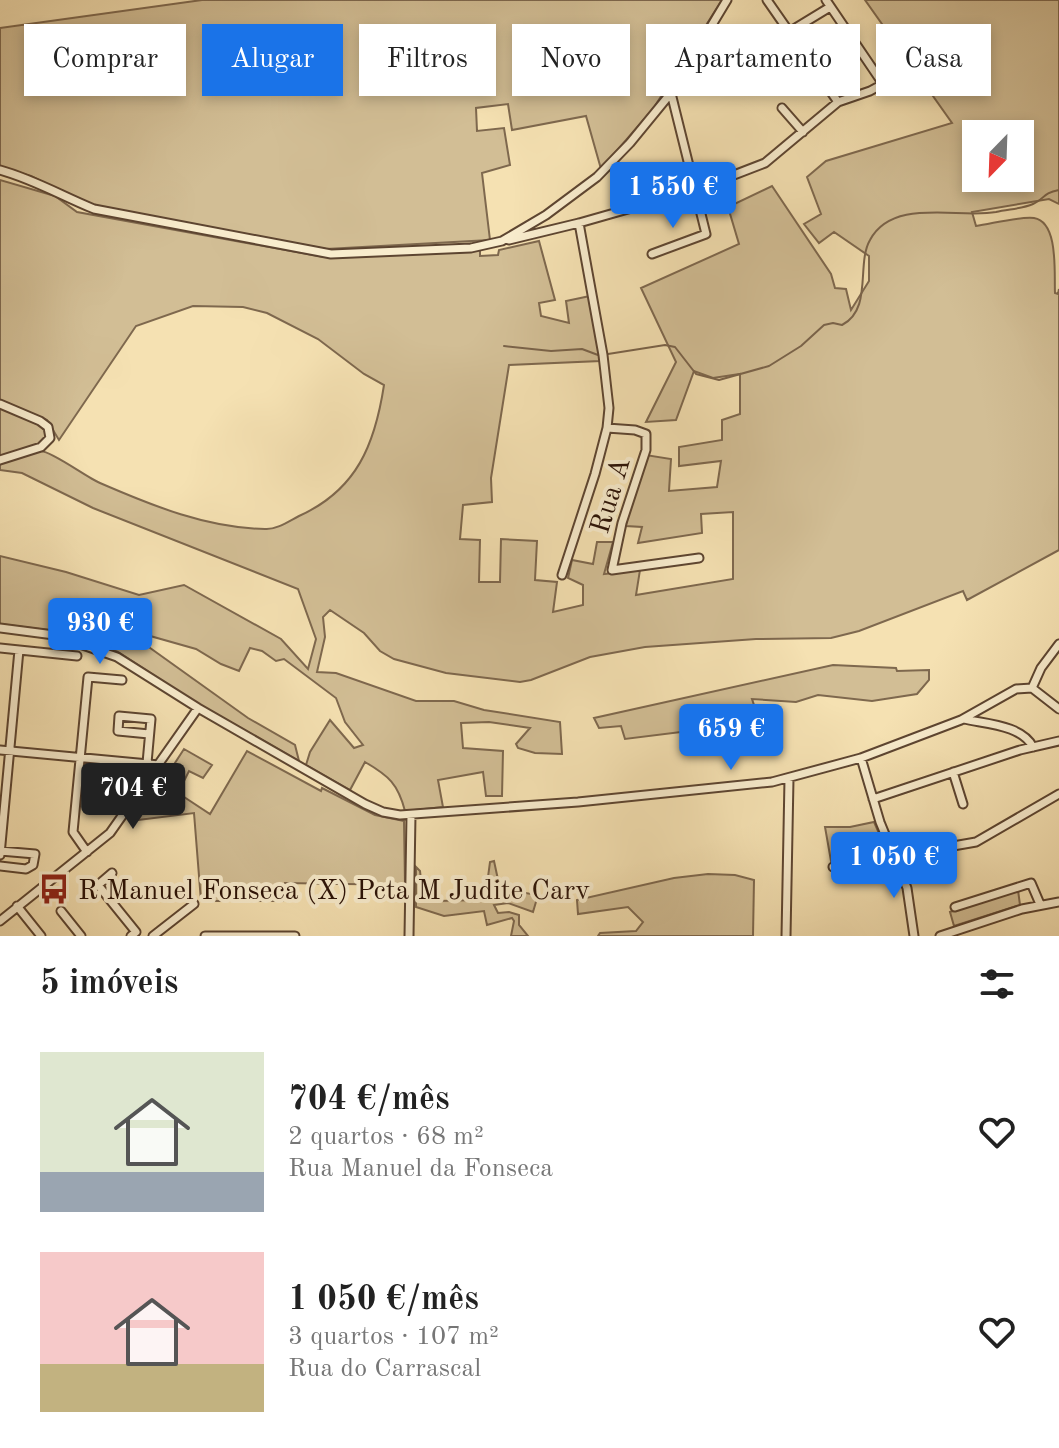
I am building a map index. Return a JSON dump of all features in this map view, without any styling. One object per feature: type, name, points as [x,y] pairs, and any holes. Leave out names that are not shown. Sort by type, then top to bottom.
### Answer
[{"type":"street","points":[[713,24],[727,0]]},
{"type":"street","points":[[767,0],[784,24]]},
{"type":"street","points":[[800,24],[828,4],[876,74]]},
{"type":"street","points":[[0,170],[28,178],[94,209],[331,254],[471,248],[579,223],[695,190],[765,163],[838,102],[876,87]]},
{"type":"street","points":[[502,241],[546,215],[597,177],[669,96]]},
{"type":"street","points":[[652,254],[706,234],[672,96]]},
{"type":"street","points":[[834,96],[838,102]]},
{"type":"street","points":[[782,108],[803,132]]},
{"type":"street","points":[[562,575],[607,428],[608,386],[579,223]]},
{"type":"street","points":[[0,404],[40,421],[48,427],[50,438],[41,447],[0,460]]},
{"type":"street","name":"Rua A","points":[[607,428],[646,434],[646,450],[622,523],[612,570],[699,558]]},
{"type":"street","points":[[0,628],[54,635],[101,649],[141,670],[198,708],[375,809],[391,815],[743,787],[789,779],[861,758],[963,719],[1016,689],[1032,688],[1059,709]]},
{"type":"street","points":[[1032,688],[1041,668],[1059,644]]},
{"type":"street","points":[[0,648],[77,656]]},
{"type":"street","points":[[0,866],[26,869],[33,865],[35,859],[35,854],[0,853],[19,650]]},
{"type":"street","points":[[87,852],[73,832],[88,677],[122,680]]},
{"type":"street","points":[[0,921],[117,825],[198,708]]},
{"type":"street","points":[[147,763],[151,719],[119,716],[118,731],[149,734]]},
{"type":"street","points":[[963,719],[1015,730],[1023,734],[1033,747]]},
{"type":"street","points":[[873,799],[1059,741]]},
{"type":"street","points":[[0,750],[159,765]]},
{"type":"street","points":[[861,758],[907,888],[914,936]]},
{"type":"street","points":[[953,772],[963,804]]},
{"type":"street","points":[[786,936],[789,779]]},
{"type":"street","points":[[833,867],[895,858],[984,839],[1059,794]]},
{"type":"street","points":[[409,936],[411,815]]},
{"type":"street","points":[[112,873],[98,885],[136,932],[131,936]]},
{"type":"street","points":[[955,907],[1031,883],[1040,904]]},
{"type":"street","points":[[940,936],[1040,904],[1059,902]]},
{"type":"street","points":[[153,936],[194,904]]},
{"type":"street","points":[[17,906],[41,936]]},
{"type":"street","points":[[61,911],[81,936]]},
{"type":"street","points":[[205,936],[295,936]]},
{"type":"shaded area","points":[[202,0],[722,0],[707,24],[646,24],[646,96],[661,96],[601,169],[586,116],[512,130],[508,104],[476,108],[477,131],[504,128],[510,165],[482,173],[490,240],[326,249],[112,210],[83,202],[31,176],[0,168],[0,28],[24,25],[24,96],[186,96],[186,24],[29,24]]},
{"type":"shaded area","points":[[865,0],[1059,0],[1059,204],[1049,199],[972,212],[976,226],[1034,218],[1048,229],[1051,238],[1055,293],[1058,294],[1059,289],[1059,550],[967,600],[963,591],[859,631],[831,638],[756,639],[645,647],[590,657],[520,682],[446,673],[394,659],[380,651],[364,633],[330,610],[323,617],[325,637],[317,672],[336,673],[416,701],[454,701],[484,710],[560,722],[562,754],[535,753],[518,748],[516,744],[530,728],[489,722],[461,723],[463,748],[503,751],[502,796],[486,796],[483,772],[438,780],[443,807],[405,811],[391,782],[365,762],[350,790],[306,765],[310,752],[330,720],[354,748],[363,745],[345,722],[336,698],[284,659],[276,661],[262,651],[250,648],[239,671],[196,649],[143,634],[139,640],[248,718],[295,745],[299,761],[195,702],[118,652],[71,633],[0,624],[0,556],[66,572],[139,595],[184,585],[281,639],[308,669],[316,639],[298,589],[93,508],[22,473],[0,470],[0,462],[41,451],[100,483],[181,514],[222,525],[274,528],[319,505],[349,479],[368,446],[384,385],[364,374],[318,339],[267,313],[243,307],[193,306],[136,326],[59,440],[47,420],[0,400],[0,180],[55,196],[77,212],[324,257],[480,250],[480,256],[498,255],[499,250],[539,241],[555,300],[539,303],[541,316],[569,323],[566,301],[590,296],[600,361],[509,365],[491,478],[492,502],[463,505],[460,539],[480,540],[479,582],[500,582],[501,539],[537,541],[535,580],[557,582],[553,612],[583,605],[583,585],[568,578],[572,560],[593,564],[597,542],[613,542],[604,574],[640,570],[636,595],[733,579],[733,512],[701,514],[702,533],[638,543],[642,527],[626,526],[628,510],[646,455],[671,459],[669,491],[717,487],[721,461],[679,466],[679,447],[722,440],[722,420],[740,414],[740,374],[713,378],[694,371],[676,420],[646,422],[676,362],[641,288],[739,244],[728,207],[772,186],[831,274],[835,288],[846,289],[851,310],[869,281],[869,256],[834,232],[819,243],[804,224],[821,214],[807,177],[826,161],[952,123],[933,96],[991,96],[991,24],[882,24]]},
{"type":"shaded area","points":[[0,408],[38,423],[46,432],[45,438],[39,444],[0,456]]},
{"type":"shaded area","points":[[833,665],[896,668],[897,671],[929,670],[929,680],[917,694],[872,701],[818,695],[796,702],[752,699],[755,708],[737,711],[740,721],[625,739],[621,726],[599,728],[594,718]]},
{"type":"shaded area","points":[[184,749],[212,765],[203,778],[189,771],[178,793],[210,814],[247,751],[321,791],[322,788],[375,815],[404,821],[405,885],[285,883],[283,901],[201,901],[194,813],[138,820]]},
{"type":"shaded area","points":[[874,822],[886,849],[885,854],[846,862],[831,861],[825,827],[850,827]]},
{"type":"shaded area","points":[[494,861],[500,889],[538,895],[533,912],[508,903],[494,905],[498,913],[519,915],[519,925],[528,936],[511,936],[512,918],[487,925],[484,911],[444,916],[416,907],[416,867],[420,871],[423,897],[436,901],[481,900],[486,892],[490,862]]},
{"type":"shaded area","points":[[735,875],[754,880],[753,936],[598,936],[600,933],[636,931],[643,922],[628,907],[578,914],[577,900],[674,878]]},
{"type":"shaded area","points":[[1018,890],[1020,905],[954,926],[950,912]]},
{"type":"waterway","points":[[608,354],[665,345],[675,347],[696,374],[719,380],[769,366],[801,346],[824,325],[842,325],[852,318],[861,297],[864,261],[870,240],[880,227],[894,218],[928,212],[981,213],[1020,208],[1059,190]]},
{"type":"waterway","points":[[504,346],[551,351],[582,349],[598,355]]},
{"type":"place","name":"R Manuel Fonseca (X) Pcta M Judite Carv","points":[[54,889]]}]
